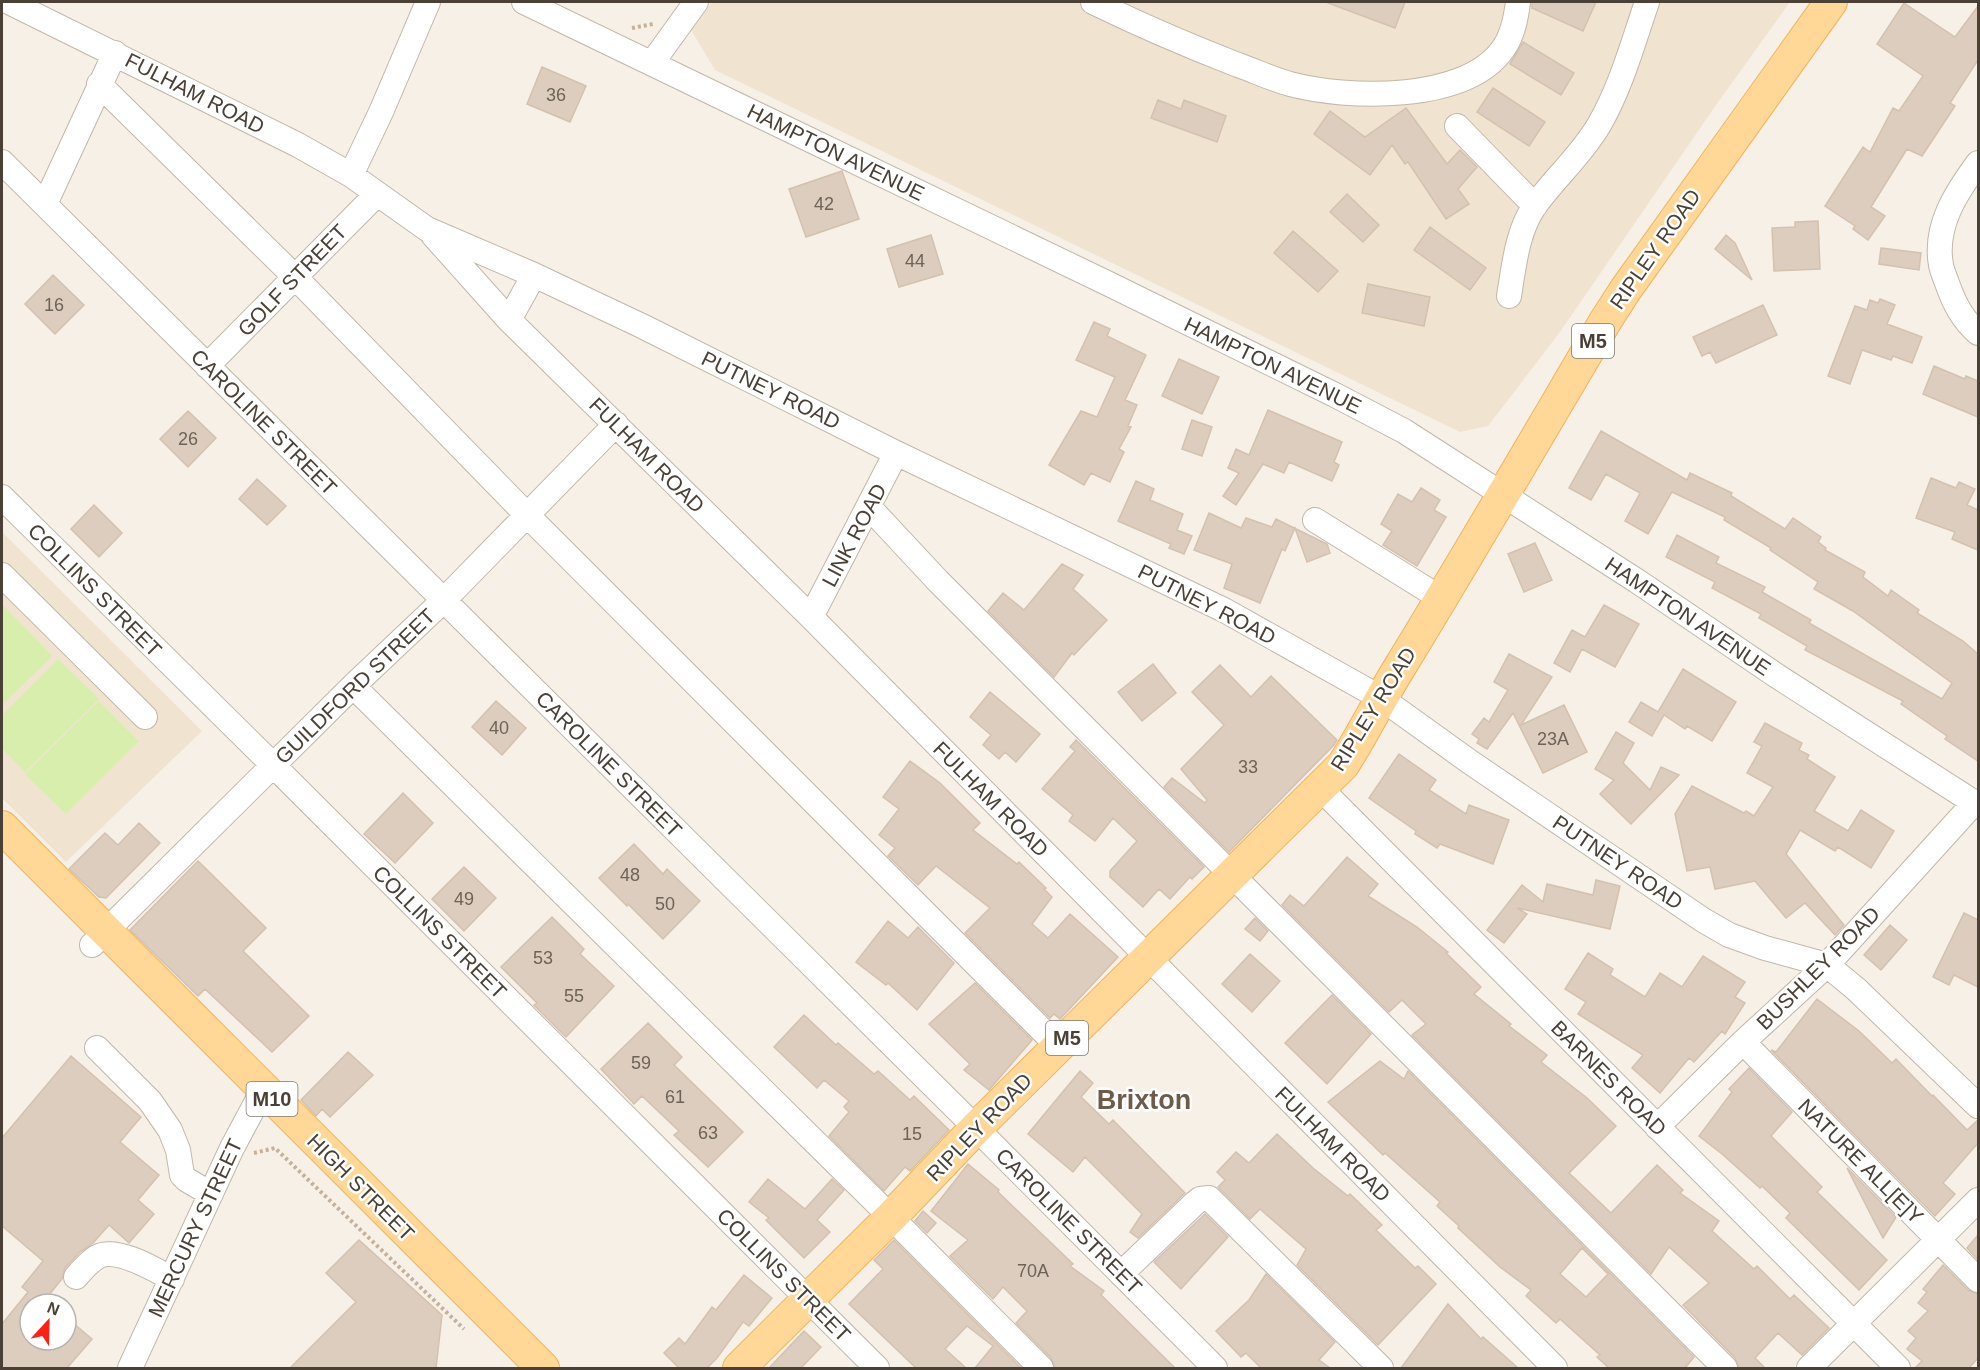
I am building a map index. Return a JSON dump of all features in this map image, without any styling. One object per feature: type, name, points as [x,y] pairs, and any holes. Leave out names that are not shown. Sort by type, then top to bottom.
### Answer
[{"type":"main road","name":"RIPLEY ROAD","points":[[739,1368],[1058,1046],[1320,788],[1348,756],[1626,289],[1831,2]]},
{"type":"main road","name":"HIGH STREET","points":[[2,827],[99,938],[258,1098],[518,1368]]},
{"type":"main road","name":"HIGH STREET","points":[[2,856],[99,938]]},
{"type":"main road","name":"HIGH STREET","points":[[258,1098],[543,1368]]},
{"type":"street","name":"FULHAM ROAD","points":[[9,2],[298,144],[351,175],[377,194]]},
{"type":"street","points":[[351,175],[428,2]]},
{"type":"street","name":"HAMPTON AVENUE","points":[[524,2],[1335,395],[1404,431],[1976,804]]},
{"type":"street","points":[[652,63],[696,2]]},
{"type":"street","points":[[1093,2],[1181,42],[1287,83],[1339,93],[1373,94],[1439,87],[1481,69],[1493,61],[1504,48],[1512,33],[1518,2]]},
{"type":"street","points":[[1509,296],[1519,242],[1535,206],[1598,126],[1618,86],[1647,2]]},
{"type":"street","points":[[45,204],[114,53]]},
{"type":"street","points":[[99,84],[295,277],[527,515],[1058,1046]]},
{"type":"street","points":[[1457,126],[1535,206]]},
{"type":"street","name":"CAROLINE STREET","points":[[2,162],[1215,1368]]},
{"type":"street","points":[[1978,164],[1952,200],[1940,246],[1941,266],[1953,302],[1967,323],[1978,333]]},
{"type":"street","name":"GOLF STREET","points":[[207,366],[377,194]]},
{"type":"street","name":"PUTNEY ROAD","points":[[377,194],[427,229],[534,275],[642,326],[896,453],[1224,610],[1381,698],[1703,920],[1729,935],[1765,948],[1827,964],[1978,1106]]},
{"type":"street","name":"FULHAM ROAD","points":[[427,229],[509,320],[811,617],[1555,1368]]},
{"type":"street","points":[[509,320],[534,275]]},
{"type":"street","name":"GUILDFORD STREET","points":[[99,938],[353,686],[444,600],[616,424]]},
{"type":"street","name":"LINK ROAD","points":[[811,617],[896,453]]},
{"type":"street","name":"COLLINS STREET","points":[[2,497],[877,1368]]},
{"type":"street","points":[[870,507],[938,581],[1725,1368]]},
{"type":"street","points":[[1315,520],[1442,599]]},
{"type":"street","points":[[2,575],[145,717]]},
{"type":"street","points":[[353,686],[1041,1368]]},
{"type":"street","name":"BARNES ROAD","points":[[1320,788],[1899,1368]]},
{"type":"street","name":"BUSHLEY ROAD","points":[[1657,1127],[1743,1042],[1827,964],[1976,804]]},
{"type":"street","name":"NATURE ALL[E]Y","points":[[1743,1042],[1978,1280]]},
{"type":"street","points":[[97,1048],[150,1101],[170,1130],[178,1150],[182,1175],[211,1194]]},
{"type":"street","name":"MERCURY STREET","points":[[130,1368],[258,1098]]},
{"type":"street","points":[[1121,1274],[1194,1203],[1200,1199],[1209,1198],[1381,1368]]},
{"type":"street","points":[[1809,1368],[1978,1200]]},
{"type":"street","points":[[76,1276],[98,1256],[112,1253],[122,1255],[172,1279]]},
{"type":"path","points":[[625,27],[635,29],[652,25],[658,17]]},
{"type":"path","points":[[246,1154],[275,1148],[472,1336]]},
{"type":"shaded area","points":[[712,2],[1790,2],[1716,105],[1560,332],[1488,426],[1460,432],[715,70],[691,30]]},
{"type":"shaded area","points":[[2,532],[202,731],[66,862],[2,798]]},
{"type":"green space","points":[[2,604],[52,656],[2,705]]},
{"type":"green space","points":[[58,659],[99,699],[25,772],[2,748],[2,715]]},
{"type":"green space","points":[[99,701],[139,741],[66,814],[25,774]]},
{"type":"building","points":[[1328,2],[1405,2],[1395,28]]},
{"type":"building","points":[[1532,2],[1596,2],[1583,31],[1532,8]]},
{"type":"building","points":[[1904,3],[1955,37],[1978,6],[1978,60],[1950,103],[1955,106],[1922,156],[1907,149],[1871,207],[1885,216],[1868,240],[1853,229],[1855,226],[1825,206],[1863,147],[1870,152],[1893,108],[1899,111],[1923,76],[1877,44]]},
{"type":"building","points":[[1523,42],[1574,73],[1561,95],[1510,64]]},
{"type":"building","points":[[542,67],[586,86],[570,122],[527,104]]},
{"type":"building","points":[[1493,88],[1545,122],[1529,146],[1477,112]]},
{"type":"building","points":[[1158,100],[1181,109],[1184,100],[1226,116],[1217,142],[1151,118]]},
{"type":"building","points":[[1406,108],[1447,164],[1460,150],[1477,167],[1458,189],[1469,204],[1446,219],[1408,162],[1405,164],[1392,145],[1370,175],[1314,134],[1330,111],[1365,137]]},
{"type":"building","points":[[842,171],[859,219],[806,237],[789,189]]},
{"type":"building","points":[[1347,194],[1379,225],[1363,242],[1330,212]]},
{"type":"building","points":[[1818,221],[1820,269],[1774,271],[1772,228],[1795,227],[1795,222]]},
{"type":"building","points":[[1430,227],[1486,268],[1470,290],[1414,250]]},
{"type":"building","points":[[1293,231],[1338,271],[1318,292],[1274,253]]},
{"type":"building","points":[[931,235],[943,274],[899,287],[887,249]]},
{"type":"building","points":[[1726,235],[1735,243],[1752,280],[1715,249]]},
{"type":"building","points":[[1881,248],[1921,253],[1919,270],[1879,264]]},
{"type":"building","points":[[53,275],[84,305],[55,334],[25,304]]},
{"type":"building","points":[[1368,284],[1430,297],[1424,326],[1362,313]]},
{"type":"building","points":[[1880,299],[1895,305],[1887,324],[1922,337],[1912,363],[1893,356],[1891,360],[1862,350],[1850,384],[1828,376],[1855,306],[1867,310],[1870,300],[1878,303]]},
{"type":"building","points":[[1763,305],[1777,335],[1716,363],[1710,352],[1702,356],[1693,337]]},
{"type":"building","points":[[1094,322],[1110,329],[1107,336],[1146,355],[1125,400],[1137,405],[1128,426],[1131,427],[1119,449],[1124,452],[1110,482],[1091,473],[1084,485],[1049,465],[1081,411],[1097,417],[1115,377],[1076,360]]},
{"type":"building","points":[[1179,359],[1219,377],[1202,414],[1162,396]]},
{"type":"building","points":[[1934,366],[1965,379],[1966,376],[1978,381],[1978,417],[1923,394]]},
{"type":"building","points":[[1268,410],[1342,442],[1334,462],[1339,465],[1332,481],[1289,462],[1284,473],[1263,464],[1236,505],[1223,496],[1239,473],[1228,468],[1236,449],[1249,455]]},
{"type":"building","points":[[188,411],[216,438],[188,467],[160,439]]},
{"type":"building","points":[[1192,420],[1212,427],[1202,456],[1182,449]]},
{"type":"building","points":[[1601,431],[1687,480],[1690,473],[1732,493],[1731,496],[1785,529],[1793,518],[1821,537],[1818,542],[1826,548],[1825,550],[1865,572],[1863,577],[1888,596],[1891,590],[1919,610],[1917,613],[1963,641],[1978,654],[1978,761],[1945,739],[1947,736],[1901,704],[1903,701],[1805,650],[1807,646],[1759,618],[1761,614],[1712,588],[1715,582],[1666,557],[1677,535],[1719,557],[1716,563],[1765,587],[1762,592],[1811,620],[1809,623],[1942,699],[1952,683],[1853,611],[1814,589],[1818,582],[1770,550],[1771,548],[1724,520],[1725,517],[1672,492],[1648,534],[1625,521],[1640,493],[1606,474],[1591,500],[1569,488]]},
{"type":"building","points":[[1931,478],[1956,488],[1959,482],[1975,489],[1967,505],[1978,510],[1978,550],[1952,539],[1955,532],[1916,518]]},
{"type":"building","points":[[257,479],[286,506],[267,525],[239,499]]},
{"type":"building","points":[[1136,481],[1154,489],[1150,500],[1183,514],[1177,530],[1192,536],[1184,554],[1169,548],[1171,544],[1118,521]]},
{"type":"building","points":[[1421,488],[1440,500],[1434,510],[1446,517],[1417,566],[1383,545],[1392,531],[1381,524],[1398,494],[1412,502]]},
{"type":"building","points":[[94,505],[122,533],[99,557],[71,529]]},
{"type":"building","points":[[1209,513],[1241,528],[1246,518],[1272,527],[1276,519],[1295,528],[1285,551],[1282,549],[1260,603],[1224,588],[1232,564],[1194,550]]},
{"type":"building","points":[[1295,528],[1327,544],[1330,553],[1307,562]]},
{"type":"building","points":[[1535,543],[1552,580],[1524,592],[1508,554]]},
{"type":"building","points":[[1062,564],[1083,575],[1073,589],[1107,620],[1074,655],[1072,653],[1054,677],[988,611],[1003,593],[1024,610]]},
{"type":"building","points":[[1604,605],[1639,624],[1615,667],[1582,649],[1570,672],[1554,663],[1572,630],[1585,637]]},
{"type":"building","points":[[1509,654],[1552,677],[1521,725],[1564,705],[1587,752],[1543,773],[1513,713],[1487,749],[1477,743],[1479,739],[1472,734],[1484,718],[1489,722],[1508,690],[1494,682]]},
{"type":"building","points":[[1153,664],[1176,693],[1142,721],[1118,692]]},
{"type":"building","points":[[1220,665],[1251,697],[1271,676],[1337,740],[1229,852],[1164,787],[1172,778],[1205,803],[1207,800],[1181,769],[1224,725],[1192,692]]},
{"type":"building","points":[[1683,669],[1736,702],[1712,741],[1687,726],[1685,729],[1664,715],[1652,736],[1629,722],[1641,702],[1658,712]]},
{"type":"building","points":[[990,692],[1040,734],[1016,762],[1005,752],[999,759],[983,745],[991,735],[970,717]]},
{"type":"building","points":[[496,701],[526,728],[502,755],[472,727]]},
{"type":"building","points":[[1765,723],[1802,743],[1799,750],[1809,755],[1807,759],[1835,777],[1814,811],[1848,831],[1861,810],[1894,831],[1871,868],[1838,847],[1835,851],[1800,830],[1786,854],[1844,925],[1835,935],[1805,903],[1786,918],[1755,881],[1715,889],[1710,867],[1687,871],[1675,814],[1692,786],[1754,816],[1773,787],[1747,773],[1762,746],[1754,742]]},
{"type":"building","points":[[1616,732],[1634,743],[1623,763],[1650,790],[1661,767],[1679,775],[1631,824],[1600,794],[1614,780],[1595,769]]},
{"type":"building","points":[[1076,740],[1204,867],[1192,879],[1190,877],[1170,899],[1159,889],[1143,907],[1110,877],[1110,871],[1137,841],[1113,818],[1095,841],[1069,821],[1073,815],[1042,789],[1075,751],[1070,747]]},
{"type":"building","points":[[1399,754],[1436,780],[1429,790],[1466,814],[1469,805],[1509,820],[1493,864],[1440,844],[1437,848],[1369,798]]},
{"type":"building","points":[[910,761],[940,783],[980,823],[973,830],[1017,864],[1019,862],[1046,888],[1044,889],[1052,897],[1032,924],[1048,938],[1070,914],[1118,957],[1060,1019],[1054,1014],[1050,1018],[965,933],[990,908],[936,866],[918,885],[888,856],[895,848],[879,835],[899,809],[883,797]]},
{"type":"building","points":[[403,793],[433,823],[395,863],[364,834]]},
{"type":"building","points":[[139,823],[160,843],[106,898],[99,897],[69,869],[105,833],[118,845]]},
{"type":"building","points":[[634,844],[663,874],[667,869],[700,901],[663,939],[599,878]]},
{"type":"building","points":[[1347,857],[1378,884],[1368,896],[1417,927],[1448,952],[1446,953],[1481,987],[1474,994],[1511,1024],[1509,1026],[1547,1055],[1541,1062],[1587,1098],[1616,1126],[1569,1173],[1611,1213],[1657,1165],[1683,1190],[1680,1193],[1719,1221],[1712,1231],[1754,1269],[1757,1266],[1790,1299],[1794,1295],[1829,1328],[1802,1355],[1778,1333],[1755,1358],[1765,1368],[1739,1368],[1735,1358],[1683,1305],[1709,1283],[1669,1247],[1651,1274],[1412,1035],[1426,1024],[1402,1000],[1389,1012],[1282,905],[1290,895],[1304,906]]},
{"type":"building","points":[[198,861],[266,928],[243,951],[309,1016],[272,1052],[205,989],[198,996],[130,930]]},
{"type":"building","points":[[464,867],[496,898],[464,931],[432,899]]},
{"type":"building","points":[[1596,880],[1620,886],[1610,929],[1517,908],[1527,914],[1504,943],[1487,930],[1522,885],[1543,902],[1547,884],[1593,895]]},
{"type":"building","points":[[1964,913],[1978,920],[1978,987],[1954,975],[1949,985],[1933,977]]},
{"type":"building","points":[[552,917],[584,949],[580,954],[614,986],[566,1037],[534,1005],[537,1003],[501,967]]},
{"type":"building","points":[[1255,918],[1268,931],[1260,941],[1245,929]]},
{"type":"building","points":[[888,921],[908,938],[918,927],[954,963],[917,1010],[888,983],[886,985],[856,962]]},
{"type":"building","points":[[1890,925],[1907,940],[1881,970],[1864,955]]},
{"type":"building","points":[[1588,953],[1613,969],[1610,975],[1645,997],[1660,973],[1682,987],[1703,956],[1745,982],[1735,997],[1745,1003],[1725,1034],[1722,1031],[1694,1062],[1689,1058],[1660,1093],[1632,1068],[1643,1055],[1578,1014],[1586,1002],[1565,989]]},
{"type":"building","points":[[1250,954],[1280,981],[1252,1012],[1222,984]]},
{"type":"building","points":[[975,983],[1032,1040],[989,1090],[964,1070],[970,1064],[929,1024]]},
{"type":"building","points":[[1332,995],[1371,1034],[1327,1084],[1285,1043]]},
{"type":"building","points":[[1817,999],[1859,1031],[1892,1063],[1896,1059],[1967,1130],[1978,1120],[1978,1143],[1943,1183],[1955,1194],[1935,1216],[1771,1050],[1776,1052]]},
{"type":"building","points":[[804,1015],[836,1045],[838,1043],[874,1074],[878,1071],[910,1100],[914,1096],[949,1130],[910,1171],[905,1167],[884,1191],[829,1136],[849,1112],[844,1107],[849,1101],[824,1080],[817,1088],[774,1047]]},
{"type":"building","points":[[648,1023],[682,1057],[674,1065],[743,1132],[708,1167],[674,1135],[679,1131],[642,1096],[634,1104],[601,1069]]},
{"type":"building","points":[[348,1052],[373,1075],[330,1117],[322,1109],[316,1116],[301,1100]]},
{"type":"building","points":[[71,1056],[141,1117],[120,1142],[159,1175],[138,1200],[154,1214],[129,1243],[109,1225],[65,1268],[62,1279],[51,1292],[28,1292],[22,1287],[43,1261],[2,1226],[2,1138]]},
{"type":"building","points":[[1380,1061],[1404,1079],[1408,1071],[1694,1357],[1685,1368],[1609,1368],[1597,1357],[1600,1355],[1560,1319],[1556,1323],[1526,1296],[1531,1290],[1500,1267],[1437,1206],[1440,1202],[1385,1153],[1383,1155],[1328,1102]],"holes":[[[1582,1248],[1608,1274],[1586,1297],[1560,1274]]]},
{"type":"building","points":[[1749,1068],[1792,1112],[1771,1136],[1822,1187],[1817,1192],[1887,1260],[1859,1290],[1786,1218],[1790,1213],[1762,1186],[1760,1188],[1699,1136],[1732,1092],[1729,1089]]},
{"type":"building","points":[[1080,1071],[1093,1083],[1081,1097],[1109,1124],[1113,1120],[1185,1193],[1138,1238],[1130,1232],[1142,1214],[1085,1157],[1073,1172],[1028,1134]]},
{"type":"building","points":[[1277,1134],[1313,1168],[1348,1196],[1350,1194],[1382,1225],[1376,1230],[1415,1268],[1418,1266],[1436,1284],[1378,1345],[1297,1265],[1306,1249],[1260,1209],[1250,1219],[1218,1187],[1225,1180],[1217,1172],[1236,1152],[1249,1163]]},
{"type":"building","points":[[968,1164],[999,1190],[998,1192],[1073,1264],[1070,1266],[1104,1291],[1101,1295],[1175,1368],[1055,1368],[1051,1358],[1016,1323],[1027,1311],[1003,1287],[993,1299],[950,1256],[968,1240],[931,1211]]},
{"type":"building","points":[[1847,1168],[1896,1217],[1883,1238],[1874,1221]]},
{"type":"building","points":[[768,1179],[805,1209],[832,1179],[844,1190],[817,1220],[830,1232],[804,1258],[766,1220],[769,1218],[749,1202]]},
{"type":"building","points":[[923,1211],[936,1223],[927,1233],[915,1221]]},
{"type":"building","points":[[1205,1214],[1228,1237],[1181,1289],[1154,1262]]},
{"type":"building","points":[[1978,1235],[1978,1260],[1967,1248]]},
{"type":"building","points":[[359,1240],[442,1315],[436,1368],[290,1368],[356,1302],[326,1273]]},
{"type":"building","points":[[894,1240],[1021,1368],[975,1368],[993,1346],[967,1326],[945,1349],[966,1368],[916,1368],[849,1304],[883,1269],[874,1260]]},
{"type":"building","points":[[1943,1265],[1968,1290],[1978,1294],[1978,1358],[1969,1368],[1915,1368],[1922,1361],[1907,1349],[1916,1338],[1908,1331],[1928,1311],[1918,1303],[1927,1292],[1923,1289]]},
{"type":"building","points":[[1266,1274],[1335,1342],[1319,1360],[1330,1368],[1261,1368],[1246,1353],[1241,1357],[1216,1331],[1249,1300]]},
{"type":"building","points":[[744,1275],[772,1298],[749,1326],[743,1322],[707,1368],[679,1368],[664,1353],[679,1338],[685,1344],[712,1307],[716,1310]]},
{"type":"building","points":[[18,1304],[18,1352],[78,1352],[78,1327],[92,1339],[67,1368],[2,1368],[2,1324]]},
{"type":"building","points":[[1448,1304],[1481,1339],[1483,1337],[1518,1368],[1401,1368]]},
{"type":"building","points":[[804,1331],[821,1347],[801,1368],[769,1368]]},
{"type":"district","name":"Brixton","points":[[1144,1100]]}]
